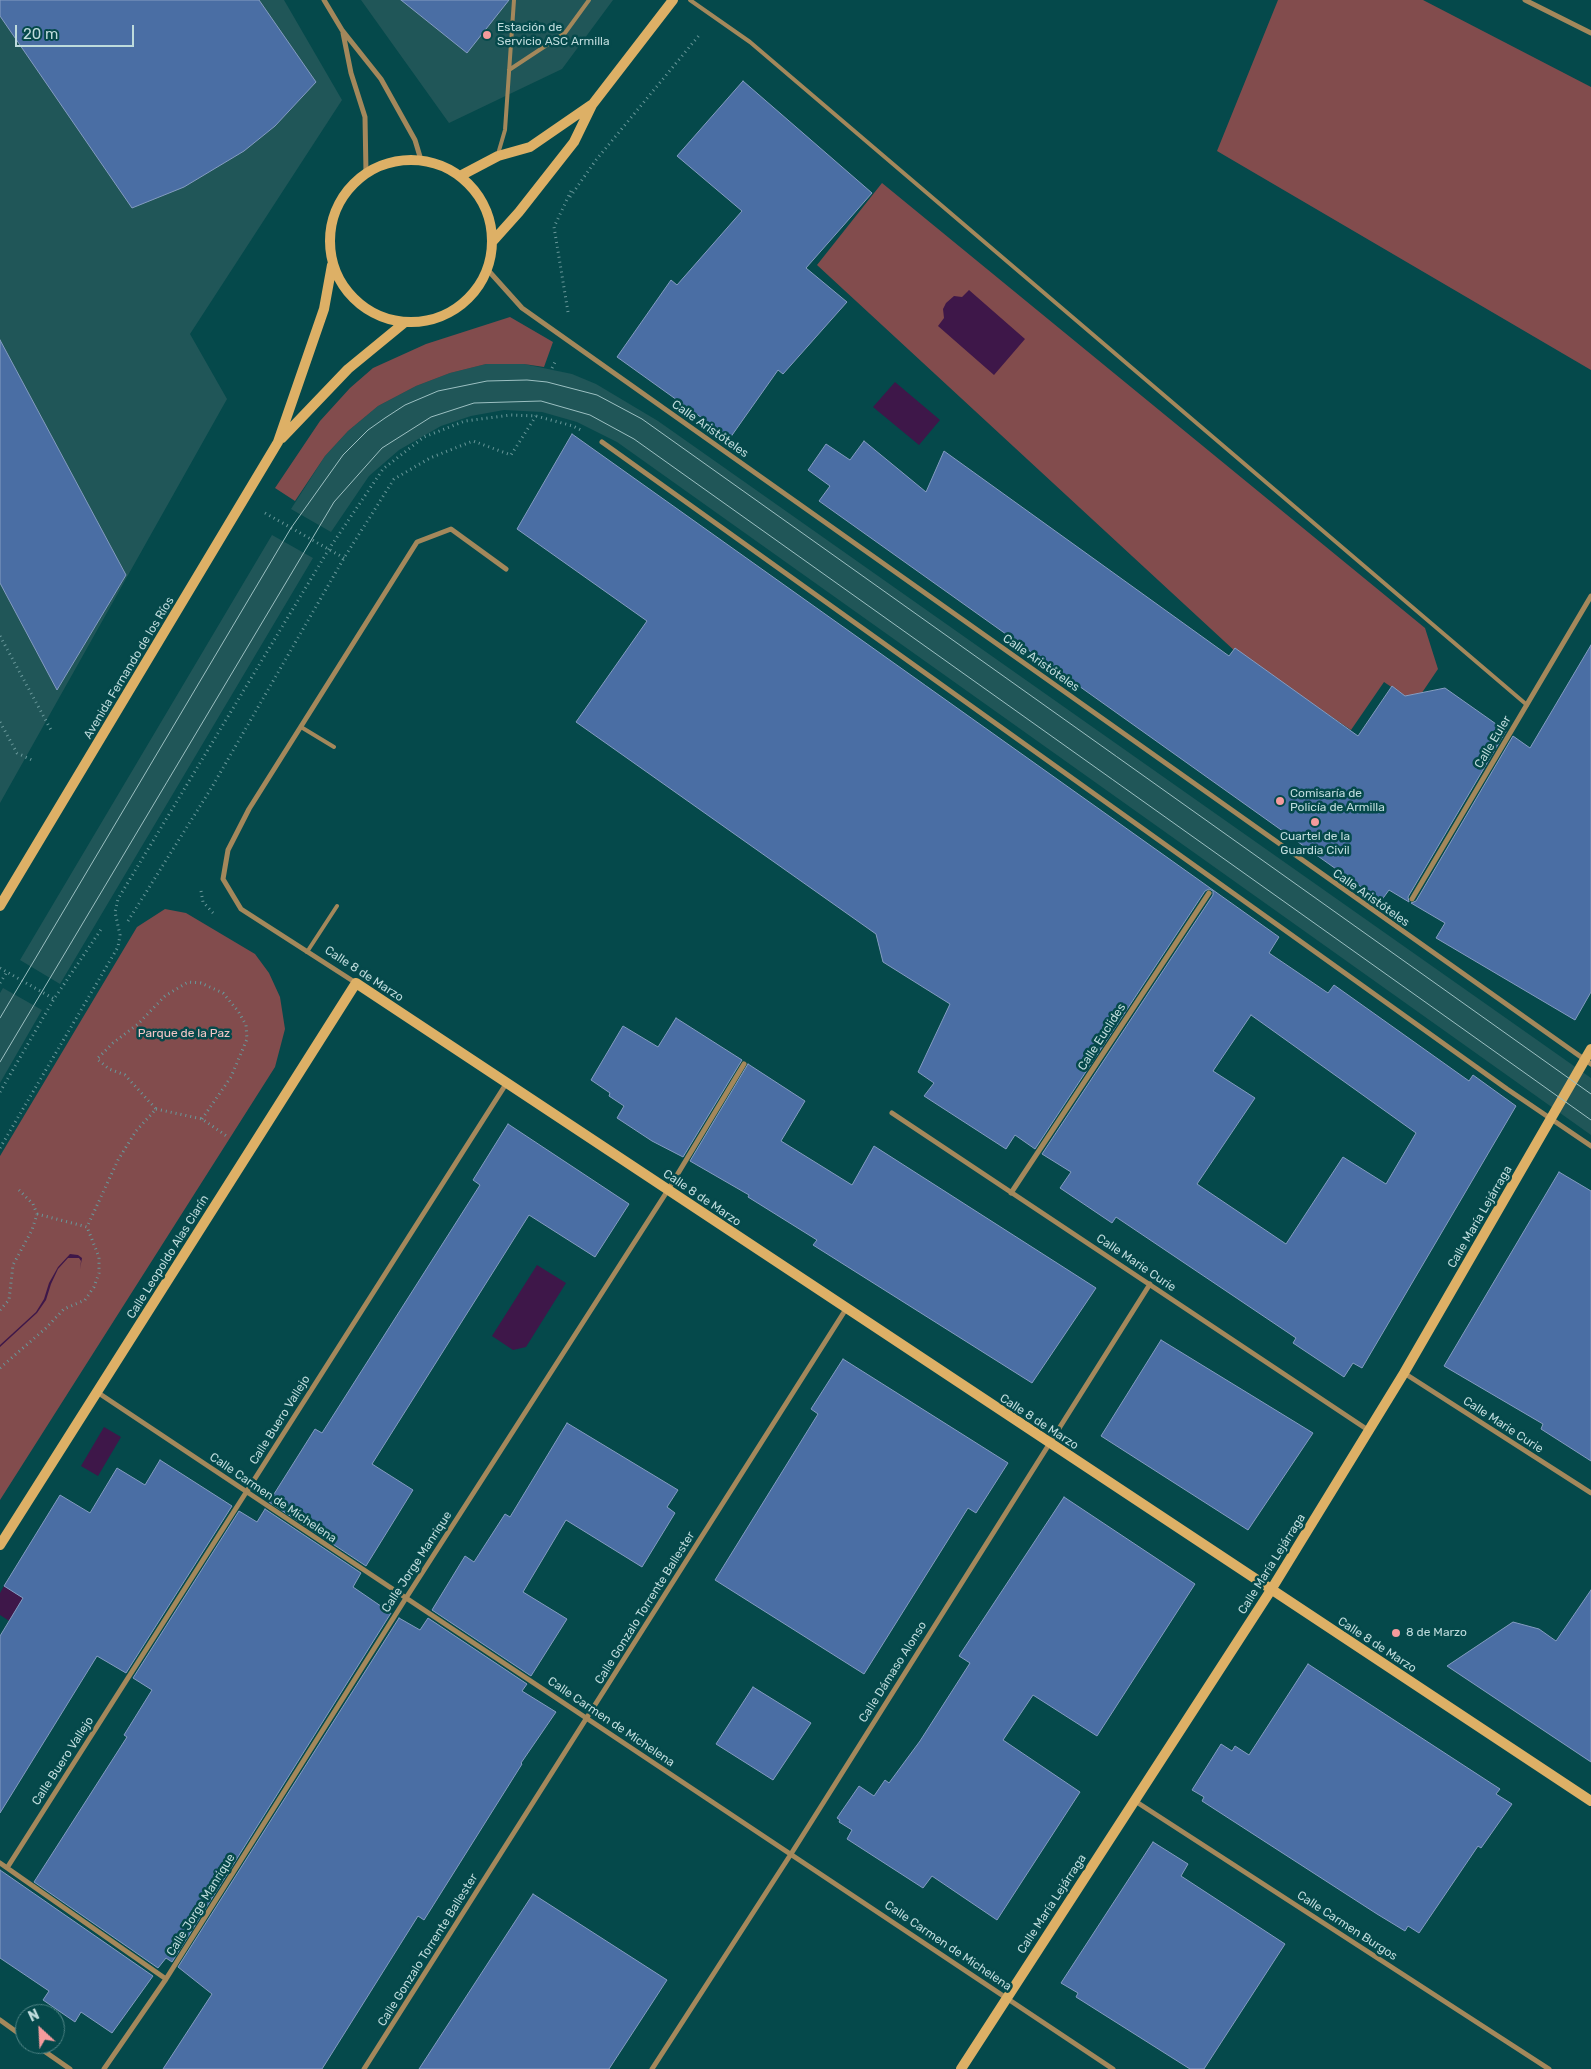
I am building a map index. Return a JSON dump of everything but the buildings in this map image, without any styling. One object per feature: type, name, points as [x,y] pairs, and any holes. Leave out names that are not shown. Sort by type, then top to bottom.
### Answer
[{"type":"street","points":[[324,0],[342,30],[382,79],[415,140],[421,160]]},
{"type":"street","points":[[492,241],[519,212],[574,142],[592,105],[673,0]]},
{"type":"street","points":[[1525,0],[1591,33]]},
{"type":"street","points":[[342,30],[351,73],[365,117],[366,173]]},
{"type":"street","points":[[460,176],[498,156],[530,147],[592,105]]},
{"type":"street","points":[[402,160],[421,160],[442,166],[460,176],[477,194],[488,216],[492,241],[488,269],[475,292],[455,310],[431,320],[404,322],[380,317],[359,305],[343,287],[332,265],[329,239],[334,214],[346,190],[366,173],[383,164],[402,160]]},
{"type":"street","name":"Avenida Fernando de los Ríos","points":[[0,906],[278,442],[324,309],[332,265]]},
{"type":"street","name":"Calle Aristóteles","points":[[488,269],[522,308],[1588,1062]]},
{"type":"street","name":"Avenida Fernando de los Ríos","points":[[278,442],[348,369],[404,322]]},
{"type":"street","points":[[602,442],[1508,1089],[1591,1146]]},
{"type":"street","name":"Calle 8 de Marzo","points":[[506,569],[451,528],[417,542],[249,809],[228,850],[223,880],[241,909],[1591,1801]]},
{"type":"street","name":"Calle Euler","points":[[1412,899],[1591,596]]},
{"type":"street","name":"Calle Euclides","points":[[1011,1192],[1209,893]]},
{"type":"street","name":"Calle Leopoldo Alas Clarín","points":[[0,1545],[356,984]]},
{"type":"street","name":"Calle María Lejárraga","points":[[961,2069],[1271,1590],[1404,1373],[1552,1118],[1588,1062],[1591,1049]]},
{"type":"street","name":"Calle Jorge Manrique","points":[[104,2069],[166,1980],[406,1598],[668,1190],[744,1064]]},
{"type":"street","name":"Calle Buero Vallejo","points":[[7,1868],[506,1084]]},
{"type":"street","name":"Calle Marie Curie","points":[[892,1113],[1369,1431]]},
{"type":"street","name":"Calle Dámaso Alonso","points":[[652,2069],[791,1854],[1150,1284]]},
{"type":"street","name":"Calle Gonzalo Torrente Ballester","points":[[364,2069],[846,1309]]},
{"type":"street","name":"Calle Marie Curie","points":[[1404,1373],[1591,1493]]},
{"type":"street","name":"Calle Carmen de Michelena","points":[[97,1392],[1113,2069]]},
{"type":"street","name":"Calle Carmen Burgos","points":[[1134,1800],[1549,2069]]},
{"type":"street","points":[[0,1863],[166,1980]]},
{"type":"street","points":[[0,2020],[15,2031]]},
{"type":"street","points":[[48,2054],[70,2069]]},
{"type":"lane","points":[[498,156],[505,130],[514,0]]},
{"type":"lane","points":[[509,70],[565,33],[589,0]]},
{"type":"lane","points":[[690,0],[750,42],[1527,705]]},
{"type":"lane","points":[[301,727],[334,747]]},
{"type":"lane","points":[[307,952],[337,906]]},
{"type":"path","points":[[569,317],[554,227],[566,203],[596,160],[714,17]]},
{"type":"path","points":[[0,1148],[118,947],[120,935],[115,912],[118,899],[329,549],[383,469],[424,437],[465,421],[511,415],[536,416],[573,426],[602,442]]},
{"type":"path","points":[[128,921],[212,787],[344,558],[394,480],[430,458],[473,441],[511,455],[536,416]]},
{"type":"path","points":[[262,511],[344,558]]},
{"type":"path","points":[[0,636],[51,730]]},
{"type":"path","points":[[0,722],[17,753],[34,761]]},
{"type":"path","points":[[0,1092],[54,998],[102,928]]},
{"type":"path","points":[[0,968],[54,998]]},
{"type":"path","points":[[0,983],[6,972]]},
{"type":"path","points":[[202,1119],[231,1077],[247,1039],[246,1025],[238,1011],[223,993],[201,983],[188,982],[165,996],[138,1024],[113,1043],[97,1059],[109,1069],[125,1075],[156,1109],[202,1119],[250,1151]]},
{"type":"path","points":[[86,1226],[118,1160],[136,1131],[156,1109]]},
{"type":"path","points":[[0,1310],[9,1300],[13,1264],[32,1230],[37,1214],[33,1204],[19,1190]]},
{"type":"path","points":[[37,1214],[86,1226]]},
{"type":"path","points":[[0,1368],[46,1328],[64,1309],[85,1300],[94,1286],[99,1273],[100,1257],[86,1226]]},
{"type":"shaded area","points":[[0,0],[284,0],[342,100],[190,334],[227,399],[0,803]]},
{"type":"shaded area","name":"Estación de Servicio ASC Armilla","points":[[361,0],[613,0],[562,69],[449,123]]},
{"type":"shaded area","points":[[969,290],[1025,339],[994,375],[938,326],[944,318],[943,309],[946,303],[954,296],[962,297]]},
{"type":"shaded area","points":[[486,364],[524,364],[572,374],[596,384],[658,421],[1591,1078],[1591,1135],[617,442],[577,422],[542,412],[504,410],[471,416],[441,426],[399,450],[369,476],[331,532],[291,509],[325,456],[348,431],[378,406],[416,386],[450,373]]},
{"type":"shaded area","points":[[895,382],[940,420],[919,445],[873,407]]},
{"type":"shaded area","points":[[272,535],[313,558],[60,984],[20,960]]},
{"type":"shaded area","points":[[3,988],[42,1010],[0,1083],[0,993]]},
{"type":"shaded area","points":[[70,1254],[78,1255],[82,1258],[80,1269],[81,1261],[79,1258],[68,1258],[58,1269],[46,1300],[37,1313],[0,1347],[36,1312],[58,1267]]},
{"type":"shaded area","points":[[537,1265],[566,1283],[526,1347],[513,1350],[492,1336]]},
{"type":"shaded area","points":[[104,1427],[121,1437],[98,1476],[81,1466]]},
{"type":"shaded area","points":[[4,1586],[41,1609],[22,1629],[0,1615],[0,1593]]},
{"type":"green space","points":[[1278,0],[1423,0],[1591,87],[1591,370],[1217,151]]},
{"type":"green space","points":[[882,183],[1425,628],[1438,669],[1415,703],[1384,682],[1351,730],[1237,653],[817,265]]},
{"type":"green space","points":[[510,317],[553,342],[544,367],[524,364],[486,364],[450,373],[416,386],[378,406],[348,431],[325,456],[295,501],[275,488],[320,421],[350,388],[373,368],[426,344]]},
{"type":"green space","name":"Parque de la Paz","points":[[165,909],[186,913],[255,954],[269,973],[280,997],[285,1029],[275,1067],[0,1500],[0,1156],[137,927]]},
{"type":"tram line","points":[[0,1018],[291,528],[343,455],[368,430],[385,418],[405,405],[438,391],[487,381],[527,380],[547,382],[597,395],[642,419],[1591,1094]]},
{"type":"tram line","points":[[0,1062],[334,502],[382,448],[431,417],[474,403],[541,401],[590,415],[634,439],[1591,1120]]},
{"type":"place","name":"Estación de Servicio ASC Armilla","points":[[487,35]]},
{"type":"place","name":"Comisaría de Policía de Armilla","points":[[1280,801]]},
{"type":"place","name":"Cuartel de la Guardia Civil","points":[[1315,822]]},
{"type":"place","name":"8 de Marzo","points":[[1396,1633]]}]
